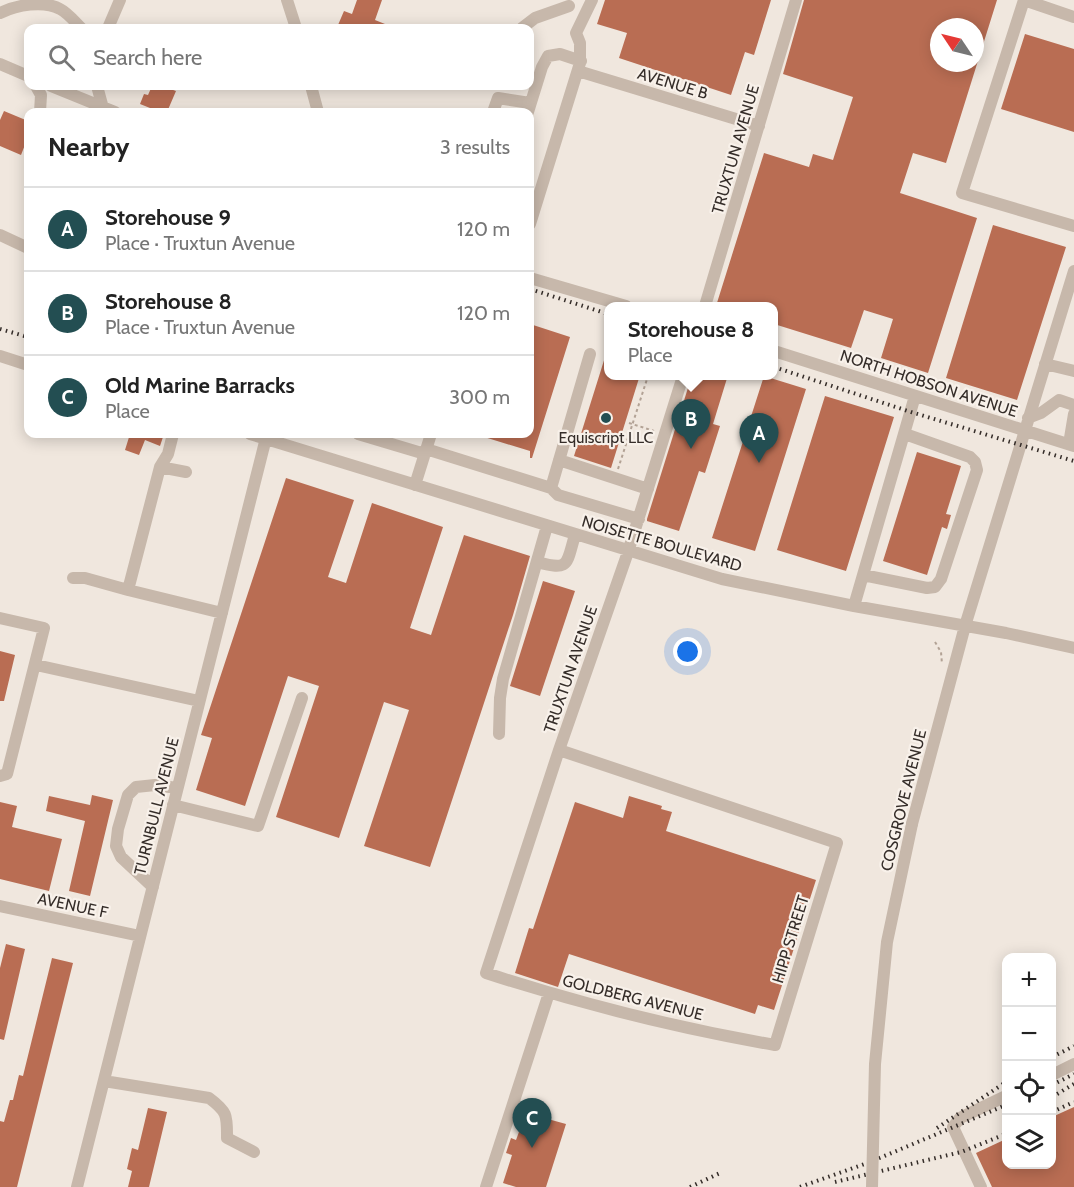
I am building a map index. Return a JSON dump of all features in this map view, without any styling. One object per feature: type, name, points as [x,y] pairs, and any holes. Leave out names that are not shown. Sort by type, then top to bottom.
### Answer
[{"type":"street","points":[[110,24],[120,0]]},
{"type":"street","points":[[287,0],[295,24]]},
{"type":"street","points":[[576,33],[592,0]]},
{"type":"street","name":"TRUXTUN AVENUE","points":[[706,302],[795,0]]},
{"type":"street","points":[[1074,17],[1024,0],[962,193],[1074,226]]},
{"type":"street","points":[[527,24],[568,3],[580,44],[579,66],[534,211]]},
{"type":"street","points":[[0,13],[10,8],[44,4],[59,8],[77,24]]},
{"type":"street","name":"AVENUE B","points":[[529,108],[542,67],[548,56],[560,54],[579,66],[759,126]]},
{"type":"street","points":[[0,64],[24,74]]},
{"type":"street","points":[[38,90],[41,94],[40,108]]},
{"type":"street","points":[[59,90],[98,108]]},
{"type":"street","points":[[99,90],[103,108]]},
{"type":"street","points":[[313,90],[317,108]]},
{"type":"street","points":[[494,108],[498,98],[529,108]]},
{"type":"street","points":[[0,236],[24,246]]},
{"type":"street","name":"COSGROVE AVENUE","points":[[872,1187],[875,1064],[887,942],[912,824],[965,626],[1074,271]]},
{"type":"street","points":[[534,279],[612,302]]},
{"type":"street","name":"NORTH HOBSON AVENUE","points":[[778,352],[1072,445]]},
{"type":"street","points":[[551,488],[590,354]]},
{"type":"street","points":[[0,357],[24,364]]},
{"type":"street","points":[[1045,364],[1074,371]]},
{"type":"street","name":"TRUXTUN AVENUE","points":[[486,973],[559,750],[639,519],[681,380]]},
{"type":"street","points":[[854,606],[915,396]]},
{"type":"street","points":[[1028,418],[1041,413],[1059,400],[1074,405]]},
{"type":"street","points":[[1072,445],[1074,414]]},
{"type":"street","points":[[863,575],[927,588],[935,587],[941,579],[977,470],[975,462],[970,457],[905,434]]},
{"type":"street","points":[[128,590],[160,467],[168,454],[172,438]]},
{"type":"street","name":"TURNBULL AVENUE","points":[[77,1187],[266,438]]},
{"type":"street","name":"NOISETTE BOULEVARD","points":[[272,438],[628,552],[722,579],[1074,648]]},
{"type":"street","points":[[374,438],[551,488],[558,495],[639,519]]},
{"type":"street","points":[[415,485],[430,438]]},
{"type":"street","points":[[559,460],[648,489]]},
{"type":"street","points":[[160,467],[186,472]]},
{"type":"street","points":[[499,734],[503,679],[547,526]]},
{"type":"street","points":[[537,562],[556,567],[562,566],[566,562],[575,535]]},
{"type":"street","points":[[73,578],[85,578],[222,613]]},
{"type":"street","points":[[0,618],[44,628],[8,774],[0,776]]},
{"type":"street","points":[[36,665],[199,701]]},
{"type":"street","points":[[173,805],[258,826],[302,698]]},
{"type":"street","name":"HIPP STREET","points":[[559,750],[837,843],[775,1045]]},
{"type":"street","points":[[153,886],[121,857],[116,846],[118,829],[128,795],[136,787],[155,784],[177,788]]},
{"type":"street","name":"AVENUE F","points":[[0,906],[140,936]]},
{"type":"street","name":"GOLDBERG AVENUE","points":[[486,973],[548,993],[699,1031],[775,1045]]},
{"type":"street","points":[[486,1187],[548,993]]},
{"type":"street","points":[[1056,1073],[1074,1064]]},
{"type":"street","points":[[104,1081],[209,1098],[222,1108],[227,1116],[227,1138],[254,1152]]},
{"type":"street","points":[[981,1187],[953,1127],[960,1118],[1002,1098]]},
{"type":"path","points":[[617,474],[646,380]]},
{"type":"path","points":[[631,424],[665,434]]},
{"type":"building","points":[[357,0],[382,0],[375,20],[385,24],[338,24],[344,11],[352,14]]},
{"type":"building","points":[[605,0],[771,0],[754,55],[745,52],[731,95],[619,58],[627,33],[597,24]]},
{"type":"building","points":[[804,0],[997,0],[984,42],[984,18],[930,18],[930,72],[974,72],[946,163],[913,153],[900,193],[977,218],[928,373],[881,358],[893,319],[864,310],[851,348],[778,325],[778,302],[717,302],[764,153],[809,167],[813,154],[833,160],[853,97],[783,74]]},
{"type":"building","points":[[1025,34],[1074,49],[1074,132],[1001,109]]},
{"type":"building","points":[[150,90],[176,91],[169,108],[150,108],[140,104],[144,94],[148,95]]},
{"type":"building","points":[[4,111],[24,119],[24,147],[21,155],[0,146],[0,120]]},
{"type":"building","points":[[993,225],[1066,247],[1017,400],[946,378]]},
{"type":"building","points":[[534,325],[570,337],[532,458],[530,458],[530,451],[488,438],[534,438]]},
{"type":"building","name":"Equiscript LLC","points":[[604,360],[604,380],[638,380],[611,468],[574,456]]},
{"type":"building","points":[[690,380],[726,380],[713,424],[720,426],[705,473],[699,471],[679,531],[647,521]]},
{"type":"building","points":[[763,380],[777,380],[806,389],[755,551],[712,538]]},
{"type":"building","points":[[825,396],[894,417],[846,571],[777,550]]},
{"type":"building","points":[[129,438],[163,438],[160,446],[145,440],[139,455],[125,450]]},
{"type":"building","points":[[917,452],[961,466],[946,514],[951,515],[947,529],[942,527],[927,575],[883,561]]},
{"type":"building","points":[[286,478],[354,500],[328,577],[346,583],[372,503],[443,527],[410,628],[431,635],[464,535],[530,556],[513,615],[430,867],[364,846],[409,710],[384,702],[339,838],[276,817],[319,686],[288,676],[245,806],[196,790],[212,738],[201,735]]},
{"type":"building","points":[[543,581],[575,591],[540,696],[510,686]]},
{"type":"building","points":[[0,651],[15,655],[4,701],[0,701]]},
{"type":"building","points":[[92,795],[113,800],[90,896],[69,891],[85,821],[46,811],[49,796],[90,805]]},
{"type":"building","points":[[629,796],[662,806],[661,809],[672,812],[666,831],[816,880],[774,1010],[758,1005],[755,1014],[569,954],[558,987],[515,973],[529,928],[533,929],[575,802],[623,818]]},
{"type":"building","points":[[0,802],[17,806],[12,827],[62,839],[49,891],[0,879]]},
{"type":"building","points":[[6,944],[25,949],[4,1040],[0,1039],[0,968]]},
{"type":"building","points":[[52,958],[73,963],[17,1187],[0,1187],[0,1121],[4,1122],[10,1100],[13,1100],[19,1075],[23,1076]]},
{"type":"building","points":[[1074,1107],[1074,1187],[992,1187],[976,1153],[1002,1141],[1002,1169],[1056,1169],[1056,1115]]},
{"type":"building","points":[[148,1108],[167,1112],[149,1187],[128,1187],[132,1171],[127,1169],[132,1148],[138,1150]]},
{"type":"building","points":[[526,1113],[566,1124],[546,1187],[516,1187],[503,1183],[512,1155],[506,1153],[511,1138],[516,1140]]},
{"type":"railway","points":[[534,290],[604,313]]},
{"type":"railway","points":[[0,329],[24,336]]},
{"type":"railway","points":[[778,368],[911,412],[1074,461]]},
{"type":"railway","points":[[1056,1055],[1074,1046]]},
{"type":"railway","points":[[1056,1083],[1074,1074]]},
{"type":"railway","points":[[1056,1095],[1074,1084]]},
{"type":"railway","points":[[937,1128],[1002,1085]]},
{"type":"railway","points":[[1056,1110],[1074,1102]]},
{"type":"railway","points":[[800,1187],[870,1162],[1002,1107]]},
{"type":"railway","points":[[835,1182],[961,1152],[1002,1136]]},
{"type":"railway","points":[[690,1187],[720,1173]]},
{"type":"place","name":"Equiscript LLC","points":[[606,418]]},
{"type":"place","name":"Storehouse 8","points":[[691,449]]},
{"type":"place","name":"Storehouse 9","points":[[759,463]]},
{"type":"place","name":"Old Marine Barracks","points":[[532,1148]]}]
